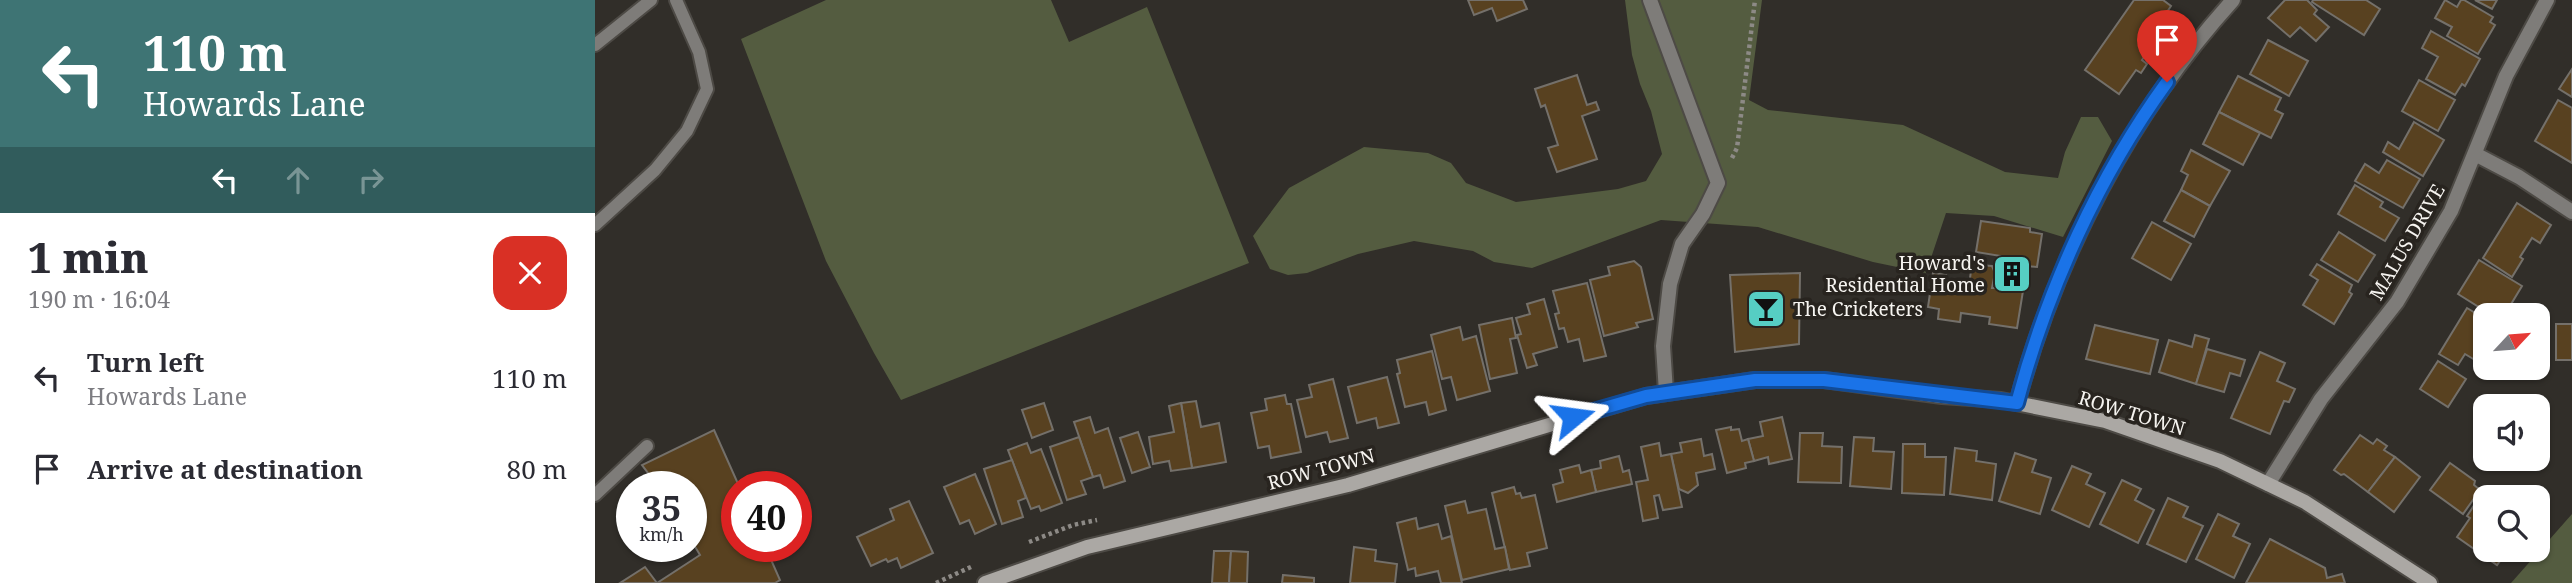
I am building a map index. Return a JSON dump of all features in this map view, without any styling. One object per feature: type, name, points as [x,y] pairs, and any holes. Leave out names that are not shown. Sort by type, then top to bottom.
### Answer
[{"type":"street","points":[[1650,0],[1718,183],[1703,214],[1682,244],[1670,284],[1663,346],[1666,392]]},
{"type":"street","points":[[2017,403],[2026,369],[2057,283],[2103,184],[2151,104],[2199,37],[2233,0]]},
{"type":"street","name":"MALUS DRIVE","points":[[2268,484],[2321,399],[2397,302],[2451,211],[2506,76],[2547,0]]},
{"type":"street","points":[[2475,154],[2518,177],[2572,212]]},
{"type":"street","name":"ROW TOWN","points":[[985,583],[1087,547],[1348,485],[1548,424],[1666,392],[1755,380],[1824,380],[2017,403],[2105,421],[2220,461],[2305,502],[2421,580]]},
{"type":"lane","points":[[595,45],[651,0]]},
{"type":"lane","points":[[595,226],[655,170],[687,131],[707,89],[699,52],[676,0]]},
{"type":"lane","points":[[595,495],[647,446]]},
{"type":"path","points":[[1718,183],[1737,148],[1755,0]]},
{"type":"green space","points":[[826,0],[1051,0],[1069,42],[1147,7],[1249,263],[901,400],[826,261],[741,39]]},
{"type":"green space","points":[[1625,0],[1762,0],[1749,100],[1768,110],[1903,125],[2005,172],[2058,178],[2065,152],[2081,117],[2098,117],[2112,141],[2063,237],[1994,216],[1946,213],[1926,273],[1873,262],[1758,227],[1661,220],[1532,268],[1494,262],[1473,251],[1414,241],[1358,254],[1307,273],[1288,275],[1270,269],[1253,236],[1289,188],[1364,147],[1428,153],[1451,163],[1466,183],[1516,202],[1618,189],[1646,181],[1662,154],[1632,55]]},
{"type":"green space","points":[[2572,514],[2572,583],[2511,583],[2530,562],[2550,562],[2550,539]]},
{"type":"building","points":[[1468,0],[1523,0],[1527,9],[1497,21],[1492,8],[1474,15]]},
{"type":"building","points":[[2134,0],[2163,0],[2171,6],[2153,33],[2158,37],[2142,60],[2147,64],[2141,73],[2136,70],[2119,94],[2085,70]]},
{"type":"building","points":[[2285,0],[2307,0],[2317,10],[2314,14],[2329,27],[2316,41],[2300,27],[2290,37],[2268,18]]},
{"type":"building","points":[[2366,0],[2380,9],[2364,35],[2312,2]]},
{"type":"building","points":[[2445,0],[2457,7],[2461,0],[2464,0],[2493,17],[2490,22],[2495,25],[2478,54],[2447,36],[2452,27],[2435,18]]},
{"type":"building","points":[[2475,0],[2497,0],[2492,9]]},
{"type":"building","points":[[2431,31],[2480,59],[2465,86],[2462,84],[2455,95],[2426,79],[2438,57],[2422,48]]},
{"type":"building","points":[[2268,40],[2308,61],[2289,96],[2250,74]]},
{"type":"building","points":[[2572,69],[2572,97],[2559,89]]},
{"type":"building","points":[[1577,75],[1587,105],[1596,102],[1599,110],[1582,116],[1597,159],[1557,172],[1548,148],[1558,145],[1545,105],[1541,107],[1535,89]]},
{"type":"building","points":[[2238,76],[2281,98],[2275,110],[2283,114],[2271,138],[2219,112]]},
{"type":"building","points":[[2419,80],[2455,100],[2438,131],[2402,111]]},
{"type":"building","points":[[2558,100],[2572,108],[2572,163],[2535,141]]},
{"type":"building","points":[[2219,112],[2260,133],[2243,165],[2203,144]]},
{"type":"building","points":[[2414,122],[2444,140],[2423,176],[2383,152],[2388,142],[2399,149]]},
{"type":"building","points":[[2191,150],[2230,171],[2210,206],[2181,190],[2188,175],[2181,171]]},
{"type":"building","points":[[2387,160],[2420,179],[2403,208],[2355,181],[2365,164],[2379,173]]},
{"type":"building","points":[[2355,185],[2383,202],[2380,207],[2399,218],[2385,241],[2338,214]]},
{"type":"building","points":[[2181,190],[2210,206],[2194,237],[2164,221]]},
{"type":"building","points":[[2517,203],[2551,225],[2540,243],[2532,238],[2512,277],[2483,258]]},
{"type":"building","name":"Howard's Residential Home","points":[[1981,221],[2030,228],[2030,232],[2042,234],[2037,267],[2027,266],[2017,328],[1989,324],[1990,317],[1961,313],[1960,322],[1938,319],[1939,309],[1928,307],[1933,273],[1946,275],[1945,281],[1969,285],[1971,271],[1978,265],[1992,266],[1995,273],[1992,288],[1996,288],[2001,256],[1976,252]]},
{"type":"building","points":[[2152,222],[2191,244],[2171,280],[2132,258]]},
{"type":"building","points":[[2339,232],[2375,255],[2358,282],[2321,260]]},
{"type":"building","points":[[2479,260],[2522,286],[2512,303],[2473,303],[2458,294]]},
{"type":"building","points":[[1634,261],[1641,267],[1653,319],[1636,323],[1638,327],[1604,336],[1590,280],[1610,275],[1608,267]]},
{"type":"building","points":[[2317,264],[2352,285],[2349,292],[2352,294],[2334,324],[2303,305],[2318,280],[2310,275]]},
{"type":"building","name":"The Cricketers","points":[[1800,273],[1799,344],[1735,352],[1730,275]]},
{"type":"building","points":[[1587,283],[1606,356],[1584,361],[1579,339],[1568,342],[1564,328],[1559,329],[1555,314],[1559,313],[1553,291]]},
{"type":"building","points":[[1544,299],[1557,347],[1533,354],[1537,365],[1527,368],[1517,335],[1521,334],[1516,318],[1530,314],[1527,304]]},
{"type":"building","points":[[2467,308],[2473,312],[2473,359],[2465,354],[2458,365],[2439,354]]},
{"type":"building","points":[[1512,318],[1516,338],[1510,339],[1517,373],[1490,379],[1479,325]]},
{"type":"building","points":[[2556,324],[2572,324],[2572,360],[2556,360]]},
{"type":"building","points":[[2095,325],[2158,340],[2150,374],[2086,359]]},
{"type":"building","points":[[1460,327],[1463,340],[1476,336],[1490,391],[1457,400],[1451,377],[1442,379],[1431,335]]},
{"type":"building","points":[[2195,335],[2209,339],[2196,384],[2159,372],[2169,340],[2192,347]]},
{"type":"building","points":[[2207,349],[2245,360],[2240,376],[2230,373],[2224,392],[2196,384]]},
{"type":"building","points":[[1432,351],[1446,410],[1429,415],[1426,402],[1405,407],[1397,374],[1400,373],[1397,360]]},
{"type":"building","points":[[2260,352],[2285,363],[2277,381],[2295,389],[2289,402],[2284,401],[2270,434],[2231,418]]},
{"type":"building","points":[[2438,361],[2466,379],[2448,407],[2420,389]]},
{"type":"building","points":[[1387,377],[1399,423],[1378,428],[1376,418],[1357,423],[1348,387]]},
{"type":"building","points":[[1333,379],[1348,438],[1330,442],[1327,432],[1306,437],[1297,400],[1312,397],[1309,385]]},
{"type":"building","points":[[1285,395],[1287,404],[1291,404],[1301,452],[1271,458],[1269,446],[1258,448],[1251,413],[1267,410],[1265,399]]},
{"type":"building","points":[[1196,401],[1201,427],[1219,423],[1226,462],[1192,468],[1181,403]]},
{"type":"building","points":[[1044,403],[1053,430],[1032,438],[1022,410]]},
{"type":"building","points":[[1181,403],[1192,468],[1171,471],[1169,461],[1153,464],[1149,437],[1174,432],[1169,406]]},
{"type":"building","points":[[1090,417],[1095,433],[1108,428],[1125,481],[1104,488],[1100,475],[1093,477],[1074,422]]},
{"type":"building","points":[[1782,417],[1792,459],[1769,464],[1768,457],[1754,461],[1748,439],[1763,436],[1760,422]]},
{"type":"building","points":[[1731,427],[1731,430],[1739,429],[1742,441],[1748,439],[1754,461],[1745,463],[1746,468],[1727,473],[1716,430]]},
{"type":"building","points":[[714,430],[732,471],[721,471],[721,562],[772,562],[780,580],[775,583],[657,583],[689,562],[707,562],[707,471],[647,471],[642,465]]},
{"type":"building","points":[[1138,432],[1150,467],[1132,473],[1120,438]]},
{"type":"building","points":[[1800,433],[1823,433],[1822,446],[1842,447],[1841,483],[1798,482]]},
{"type":"building","points":[[2360,435],[2373,444],[2377,439],[2387,446],[2384,450],[2395,457],[2368,492],[2334,470]]},
{"type":"building","points":[[1079,437],[1093,477],[1081,481],[1086,494],[1067,500],[1050,447]]},
{"type":"building","points":[[1854,437],[1874,438],[1873,451],[1894,452],[1891,489],[1850,486]]},
{"type":"building","points":[[1701,439],[1704,456],[1712,454],[1715,469],[1696,473],[1698,485],[1688,493],[1679,489],[1671,454],[1682,452],[1680,443]]},
{"type":"building","points":[[1027,443],[1031,453],[1041,449],[1062,503],[1041,511],[1039,506],[1031,509],[1008,450]]},
{"type":"building","points":[[1659,443],[1661,456],[1671,454],[1682,507],[1663,510],[1659,495],[1654,496],[1658,518],[1643,521],[1636,482],[1648,480],[1641,447]]},
{"type":"building","points":[[1903,444],[1925,444],[1925,457],[1946,457],[1944,495],[1902,493]]},
{"type":"building","points":[[1955,448],[1977,451],[1976,461],[1996,464],[1992,500],[1950,494]]},
{"type":"building","points":[[2015,453],[2036,460],[2032,472],[2051,478],[2040,514],[1999,501]]},
{"type":"building","points":[[1619,456],[1623,472],[1629,470],[1632,484],[1596,492],[1591,470],[1601,468],[1600,461]]},
{"type":"building","points":[[2395,457],[2420,477],[2394,512],[2368,492]]},
{"type":"building","points":[[1012,460],[1026,498],[1018,501],[1023,517],[1002,524],[984,469]]},
{"type":"building","points":[[2450,463],[2475,481],[2473,500],[2463,514],[2430,490]]},
{"type":"building","points":[[1579,465],[1581,473],[1591,470],[1596,492],[1557,502],[1553,485],[1563,482],[1560,470]]},
{"type":"building","points":[[2072,466],[2091,474],[2086,484],[2105,493],[2089,527],[2052,510]]},
{"type":"building","points":[[975,474],[996,524],[975,534],[969,520],[960,524],[944,487]]},
{"type":"building","points":[[2122,480],[2141,489],[2135,500],[2154,510],[2138,543],[2100,524]]},
{"type":"building","points":[[1514,487],[1516,494],[1520,493],[1522,498],[1535,495],[1547,548],[1527,553],[1530,566],[1510,570],[1492,493]]},
{"type":"building","points":[[2168,498],[2188,507],[2183,517],[2203,526],[2186,562],[2147,544]]},
{"type":"building","points":[[909,501],[933,553],[901,568],[897,558],[888,562],[886,559],[871,566],[857,537],[894,520],[890,509]]},
{"type":"building","points":[[1465,501],[1468,513],[1486,509],[1495,549],[1505,547],[1509,569],[1462,580],[1445,506]]},
{"type":"building","points":[[2473,507],[2473,548],[2457,537],[2470,518],[2467,516]]},
{"type":"building","points":[[2218,514],[2239,524],[2233,536],[2250,544],[2234,578],[2196,559]]},
{"type":"building","points":[[1416,518],[1418,529],[1438,524],[1442,539],[1451,536],[1462,583],[1441,583],[1438,571],[1416,576],[1415,568],[1408,570],[1397,523]]},
{"type":"building","points":[[2270,539],[2325,568],[2327,578],[2342,574],[2345,583],[2246,583]]},
{"type":"building","points":[[1354,547],[1376,550],[1375,561],[1397,564],[1395,583],[1350,583]]},
{"type":"building","points":[[1214,551],[1231,551],[1229,583],[1212,583]]},
{"type":"building","points":[[1231,551],[1248,552],[1247,583],[1229,583]]},
{"type":"building","points":[[645,567],[657,583],[620,583]]},
{"type":"building","points":[[1283,575],[1314,578],[1314,583],[1282,583]]},
{"type":"place","name":"Howard's Residential Home","points":[[2012,274]]},
{"type":"place","name":"The Cricketers","points":[[1766,309]]},
{"type":"route","points":[[1573,417],[1646,396],[1755,380],[1824,380],[2017,403],[2026,369],[2057,283],[2103,184],[2167,82]]}]
